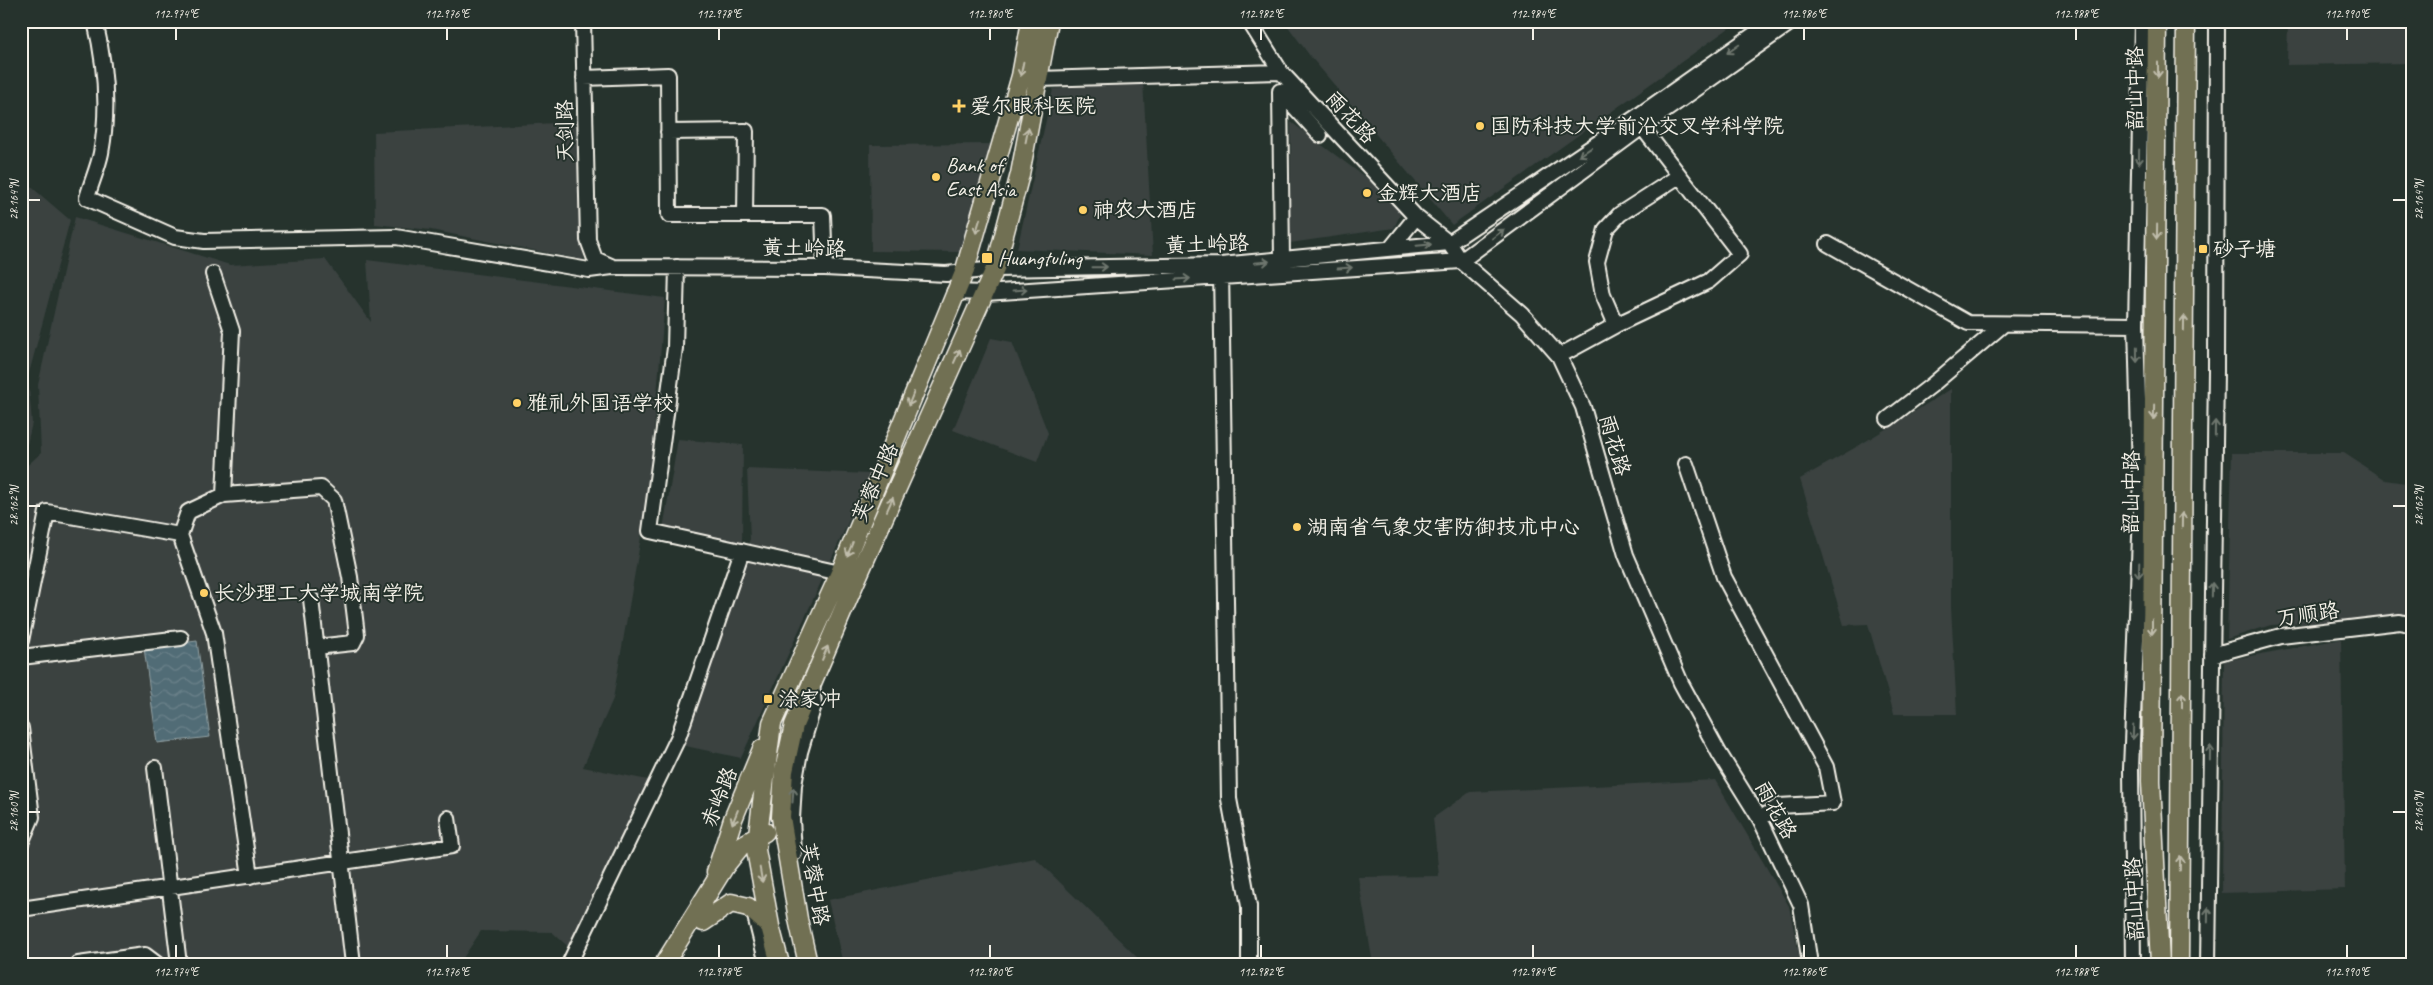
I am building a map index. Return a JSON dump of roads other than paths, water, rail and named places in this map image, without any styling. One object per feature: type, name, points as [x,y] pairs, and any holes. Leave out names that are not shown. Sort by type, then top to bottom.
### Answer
[{"type":"main road","name":"芙蓉中路","points":[[780,964],[770,926],[757,842],[772,723],[840,573],[954,292],[964,273],[1021,76],[1031,21]]},
{"type":"main road","name":"芙蓉中路","points":[[808,964],[782,830],[784,771],[794,725],[995,269],[1020,174],[1048,21]]},
{"type":"main road","name":"韶山中路","points":[[2157,21],[2151,781],[2160,964]]},
{"type":"main road","name":"韶山中路","points":[[2179,955],[2186,21]]},
{"type":"main road","name":"赤岭路","points":[[712,889],[733,819],[772,723]]},
{"type":"main road","name":"赤岭路","points":[[664,964],[741,846],[757,842],[782,830]]},
{"type":"main road","name":"赤岭路","points":[[674,964],[737,868],[757,842]]},
{"type":"main road","points":[[702,922],[731,903],[748,907],[770,926]]},
{"type":"main road","points":[[2153,964],[2159,943]]},
{"type":"main road","points":[[2179,955],[2190,964]]},
{"type":"street","name":"黄土岭路","points":[[95,21],[100,43],[105,96],[101,153],[87,198],[175,237],[204,241],[396,237],[588,270],[612,267],[677,267],[825,268],[964,273],[995,269],[1221,271],[1461,261]]},
{"type":"street","name":"天剑路","points":[[583,21],[588,240],[595,259],[612,267]]},
{"type":"street","name":"雨花路","points":[[1249,21],[1281,72],[1416,217],[1449,243],[1461,261],[1522,314],[1559,356],[1583,407],[1626,555],[1677,674],[1719,753],[1760,819],[1801,905],[1810,964]]},
{"type":"street","name":"黄土岭路","points":[[954,292],[985,293],[1221,271],[1282,260],[1449,243],[1635,118],[1773,21]]},
{"type":"street","points":[[1461,261],[1642,127],[1793,21]]},
{"type":"street","points":[[2133,964],[2132,769],[2141,511],[2136,325],[2142,21]]},
{"type":"street","points":[[2208,964],[2216,371],[2216,21]]},
{"type":"street","points":[[1038,79],[1281,72]]},
{"type":"street","points":[[584,78],[668,75],[669,215],[823,215],[825,268]]},
{"type":"street","points":[[1282,260],[1280,92],[1320,135]]},
{"type":"street","points":[[1559,356],[1616,324],[1709,281],[1740,254],[1642,127]]},
{"type":"street","points":[[668,132],[746,131],[745,215]]},
{"type":"street","points":[[1616,324],[1603,295],[1597,262],[1606,229],[1620,214],[1679,176]]},
{"type":"street","points":[[1392,248],[1416,217]]},
{"type":"street","points":[[1828,244],[1968,323],[2136,325]]},
{"type":"street","points":[[677,267],[675,348],[650,531],[840,573]]},
{"type":"street","points":[[1221,271],[1229,799],[1249,906],[1249,964]]},
{"type":"street","points":[[213,274],[232,331],[224,495]]},
{"type":"street","points":[[1888,419],[1932,386],[2004,324]]},
{"type":"street","points":[[1686,464],[1724,577],[1826,767],[1833,803],[1779,806],[1760,819]]},
{"type":"street","points":[[250,876],[214,633],[180,535],[188,512],[224,495],[321,488],[334,500],[350,577],[357,635],[353,643],[316,647]]},
{"type":"street","points":[[21,641],[47,512],[180,535]]},
{"type":"street","points":[[569,964],[678,738],[742,551]]},
{"type":"street","points":[[311,599],[353,964]]},
{"type":"street","name":"万顺路","points":[[2212,655],[2281,636],[2400,622],[2412,625]]},
{"type":"street","points":[[21,657],[181,638]]},
{"type":"street","points":[[812,682],[814,705],[800,752],[794,784],[792,819],[798,884],[817,964]]},
{"type":"street","points":[[21,728],[32,817],[21,843]]},
{"type":"street","points":[[155,768],[179,964]]},
{"type":"street","points":[[21,909],[452,846],[448,818]]},
{"type":"street","points":[[754,912],[767,964]]},
{"type":"street","points":[[78,964],[145,955],[157,964]]},
{"type":"water","points":[[197,641],[210,737],[157,743],[144,648]]},
{"type":"place","name":"爱尔眼科医院","points":[[959,106]]},
{"type":"place","name":"国防科技大学前沿交叉学科学院","points":[[1480,126]]},
{"type":"place","name":"Bank of East Asia","points":[[936,177]]},
{"type":"place","name":"金辉大酒店","points":[[1367,193]]},
{"type":"place","name":"神农大酒店","points":[[1083,210]]},
{"type":"place","name":"砂子塘","points":[[2203,249]]},
{"type":"place","name":"Huangtuling","points":[[987,258]]},
{"type":"place","name":"雅礼外国语学校","points":[[517,403]]},
{"type":"place","name":"湖南省气象灾害防御技术中心","points":[[1297,527]]},
{"type":"place","name":"长沙理工大学城南学院","points":[[204,593]]},
{"type":"place","name":"涂家冲","points":[[768,699]]}]
